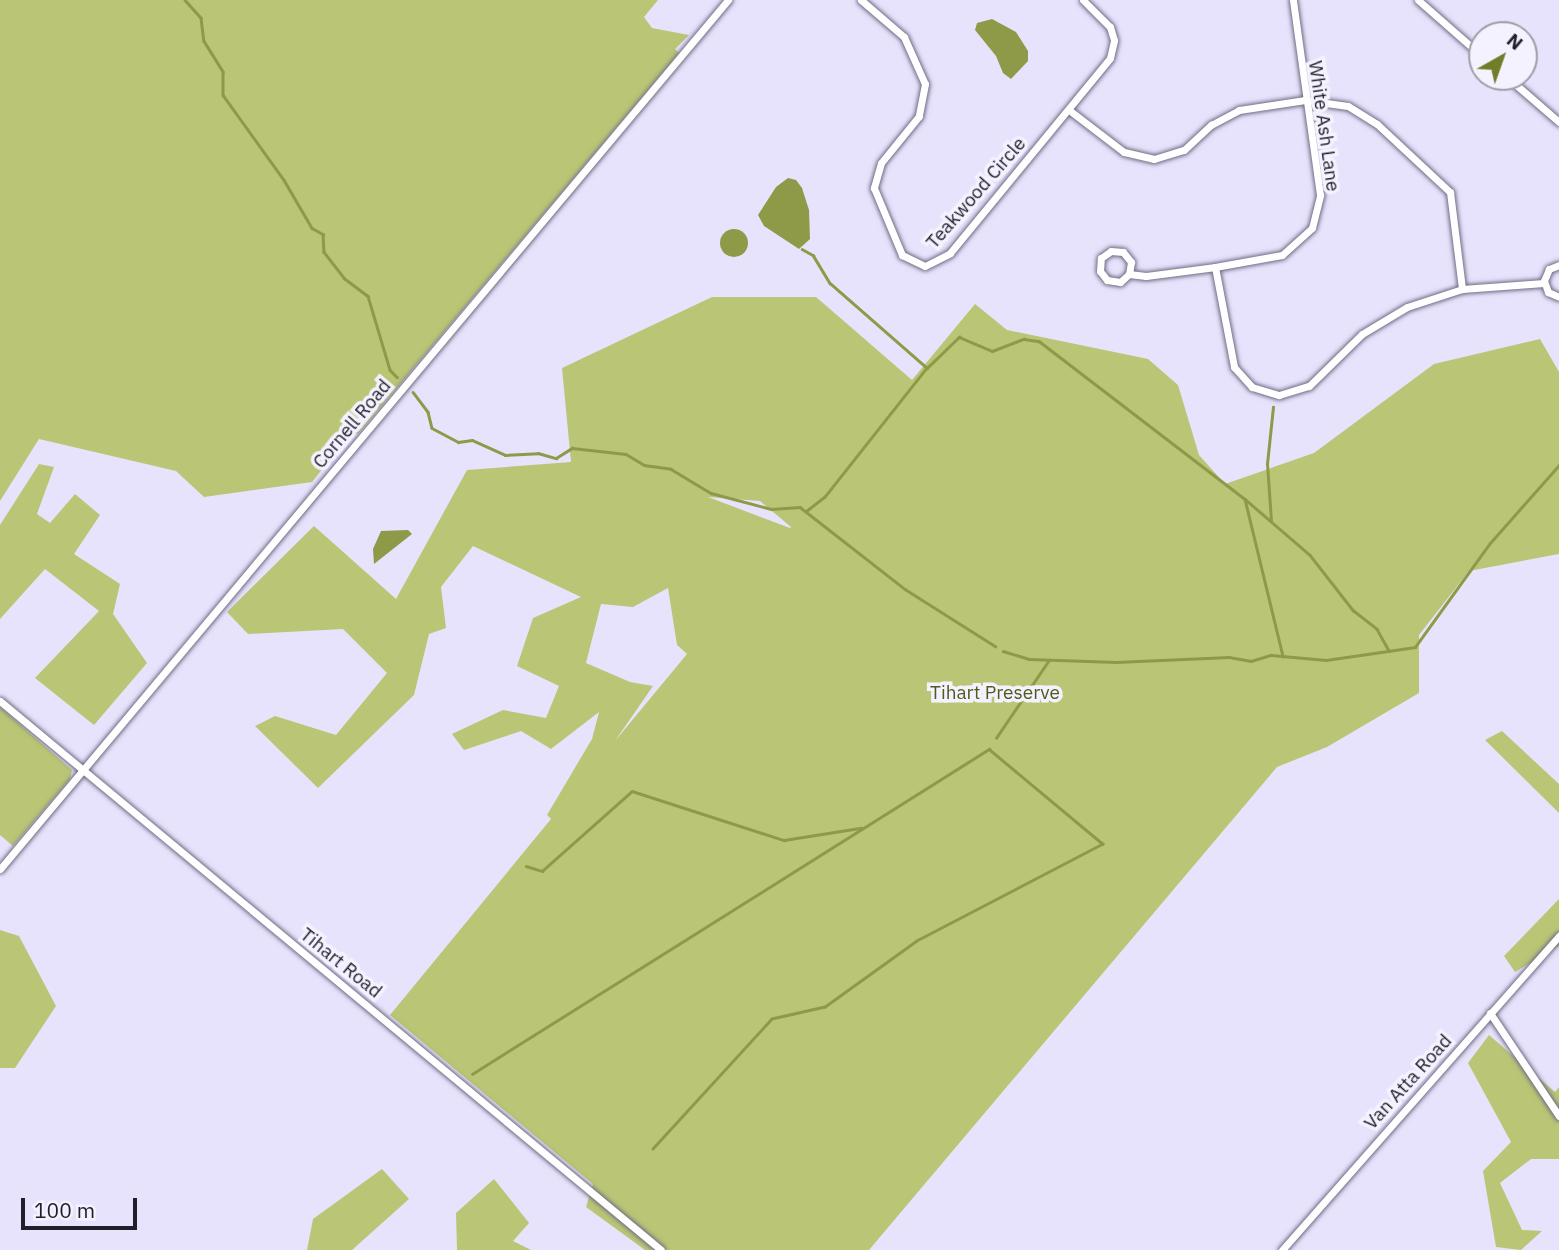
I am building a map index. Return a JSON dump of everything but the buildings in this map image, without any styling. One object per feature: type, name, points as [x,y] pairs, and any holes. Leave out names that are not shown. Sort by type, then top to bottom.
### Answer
[{"type":"street","name":"Cornell Road","points":[[0,869],[728,0]]},
{"type":"street","name":"Teakwood Circle","points":[[861,0],[904,37],[925,84],[919,116],[881,163],[874,188],[897,246],[913,262],[925,266],[944,259],[1069,110]]},
{"type":"street","points":[[1083,0],[1107,22],[1114,46],[1106,64],[1069,110],[1124,152],[1154,159],[1184,150],[1227,114],[1305,100],[1332,100],[1361,112],[1443,182],[1454,204],[1462,289]]},
{"type":"street","name":"White Ash Lane","points":[[1129,274],[1131,262],[1123,252],[1111,251],[1101,258],[1100,271],[1107,280],[1120,282],[1129,274],[1156,276],[1282,255],[1312,228],[1320,195],[1293,0]]},
{"type":"street","points":[[1418,0],[1468,44]]},
{"type":"street","points":[[1523,91],[1559,122]]},
{"type":"street","points":[[1559,265],[1549,269],[1544,283],[1548,292],[1559,297]]},
{"type":"street","points":[[1215,267],[1234,367],[1252,387],[1279,395],[1309,386],[1353,341],[1386,317],[1462,289],[1544,283]]},
{"type":"street","name":"Tihart Road","points":[[0,701],[661,1250]]},
{"type":"street","name":"Van Atta Road","points":[[1282,1250],[1559,936]]},
{"type":"street","points":[[1490,1013],[1559,1116]]},
{"type":"street","points":[[642,1250],[650,1241]]},
{"type":"green space","points":[[0,0],[658,0],[644,17],[652,28],[689,35],[675,49],[679,53],[358,434],[353,430],[312,482],[204,497],[176,471],[39,439],[0,501]]},
{"type":"green space","name":"Tihart Preserve","points":[[712,297],[816,297],[912,380],[975,304],[1007,330],[1148,359],[1178,385],[1199,455],[1225,484],[1314,453],[1434,364],[1540,339],[1559,372],[1559,554],[1469,571],[1419,635],[1419,693],[1327,747],[1277,767],[869,1250],[645,1250],[586,1207],[593,1184],[390,1015],[551,819],[547,815],[592,739],[599,712],[551,749],[521,731],[464,750],[452,734],[503,710],[546,718],[559,686],[517,666],[533,618],[581,597],[473,546],[441,587],[446,628],[429,634],[414,695],[318,788],[255,726],[275,716],[336,735],[387,673],[343,629],[248,634],[227,612],[314,526],[396,599],[467,470],[571,462],[562,368]],"holes":[[[708,497],[760,501],[791,527],[790,528]],[[668,588],[677,645],[687,654],[615,741],[653,686],[630,682],[586,663],[601,604],[633,607]]]},
{"type":"green space","points":[[39,464],[54,467],[37,514],[50,523],[75,494],[100,515],[74,554],[120,584],[113,614],[147,663],[94,725],[35,678],[99,611],[45,569],[0,619],[0,525]]},
{"type":"green space","points":[[0,707],[72,770],[70,779],[13,846],[0,835]]},
{"type":"green space","points":[[1502,731],[1559,784],[1559,813],[1485,740]]},
{"type":"green space","points":[[1559,899],[1559,946],[1515,972],[1504,956]]},
{"type":"green space","points":[[0,930],[19,936],[56,1006],[15,1068],[0,1068]]},
{"type":"green space","points":[[1489,1035],[1555,1092],[1559,1087],[1559,1159],[1531,1159],[1500,1183],[1522,1230],[1542,1231],[1521,1250],[1496,1247],[1483,1171],[1511,1142],[1468,1063]]},
{"type":"green space","points":[[382,1169],[409,1199],[352,1250],[307,1250],[313,1219]]},
{"type":"green space","points":[[494,1179],[529,1223],[513,1241],[531,1250],[457,1250],[456,1213]]},
{"type":"shaded area","points":[[992,19],[1016,32],[1028,51],[1028,61],[1011,79],[1003,73],[996,56],[975,30],[977,23]]},
{"type":"shaded area","points":[[788,178],[796,180],[802,188],[809,210],[810,239],[799,249],[764,226],[758,215],[776,187]]},
{"type":"shaded area","points":[[734,229],[744,233],[748,243],[744,253],[734,257],[724,253],[720,243],[724,233]]},
{"type":"shaded area","points":[[408,530],[412,534],[374,564],[373,549],[381,531]]},
{"type":"waterway","points":[[185,0],[201,18],[204,41],[223,72],[223,95],[284,180],[312,228],[323,234],[324,252],[344,278],[368,296],[390,370],[397,377]]},
{"type":"waterway","points":[[802,249],[813,255],[830,283],[927,368],[825,497],[807,511]]},
{"type":"waterway","points":[[927,368],[959,337],[992,351],[1024,339],[1039,341],[1245,499],[1310,555],[1353,610],[1377,629],[1389,651]]},
{"type":"waterway","points":[[413,392],[428,412],[432,428],[458,442],[472,440],[505,455],[538,453],[556,458],[572,448],[626,454],[644,465],[671,469],[711,493],[771,509],[800,507],[905,589],[995,646]]},
{"type":"waterway","points":[[1271,521],[1267,464],[1273,407]]},
{"type":"waterway","points":[[1003,651],[1029,659],[1116,662],[1229,657],[1251,661],[1271,655],[1326,660],[1415,647],[1490,543],[1559,465]]},
{"type":"waterway","points":[[1245,499],[1283,656]]},
{"type":"waterway","points":[[996,738],[1049,660]]},
{"type":"waterway","points":[[472,1074],[989,749],[1103,844],[917,941],[825,1007],[772,1019],[653,1149]]},
{"type":"waterway","points":[[526,866],[542,871],[632,791],[784,840],[861,828]]}]
